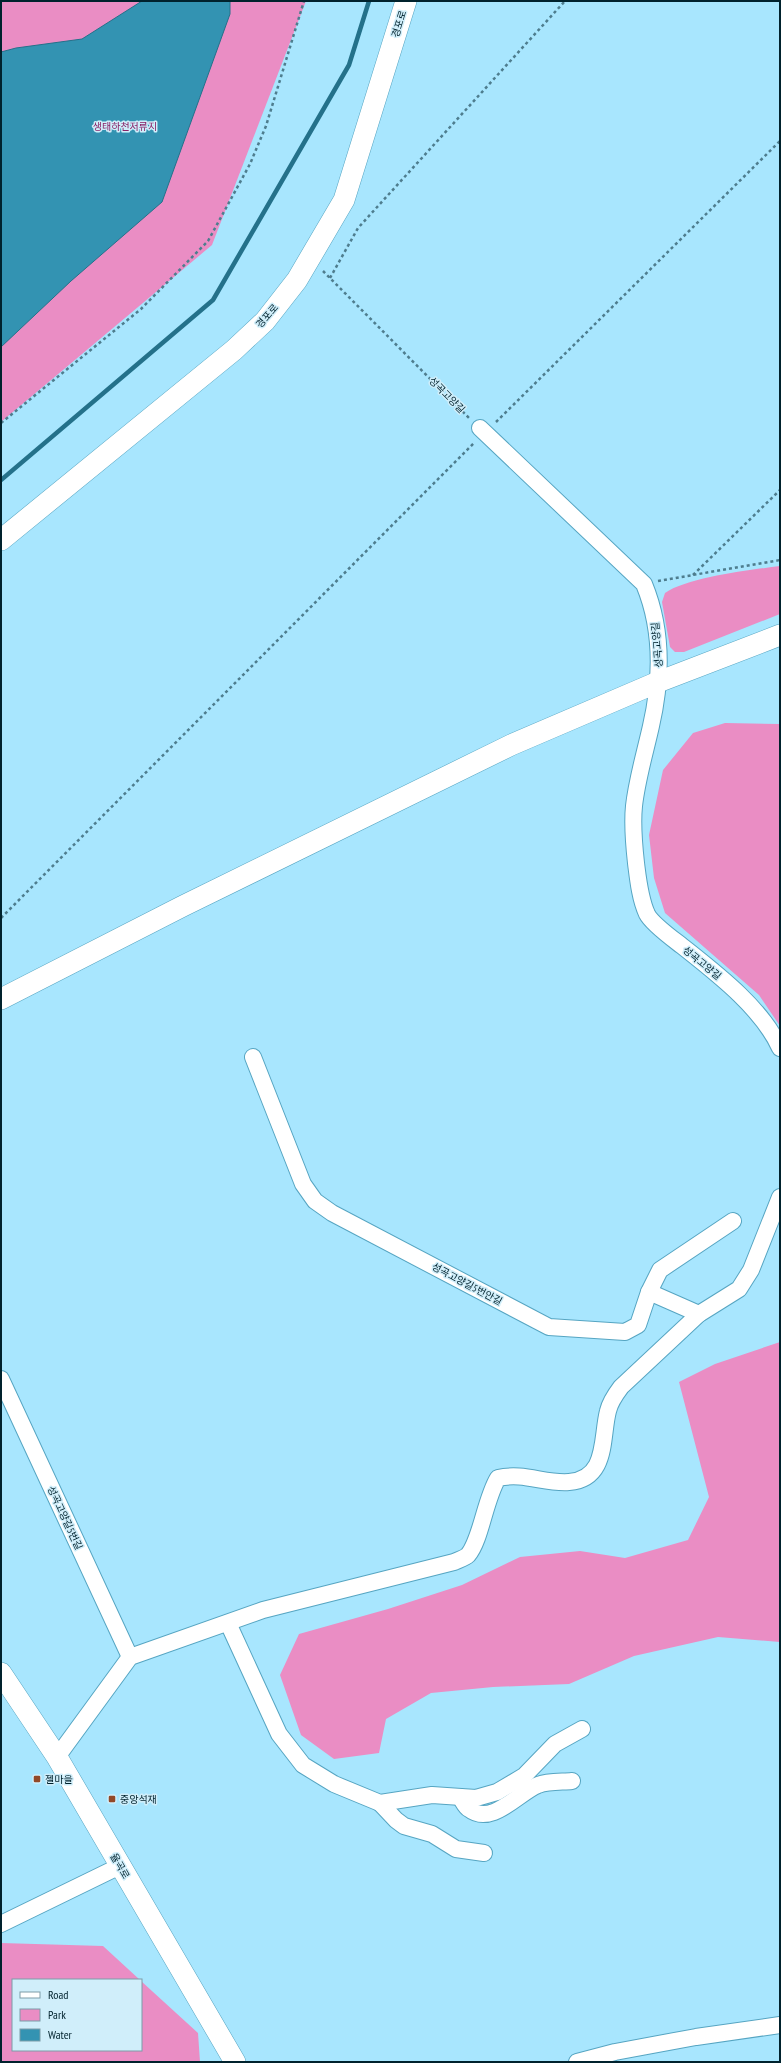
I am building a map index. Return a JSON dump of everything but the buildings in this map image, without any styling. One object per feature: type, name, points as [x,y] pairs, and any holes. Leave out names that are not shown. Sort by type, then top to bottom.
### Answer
[{"type":"street","name":"경포로","points":[[1,540],[234,350],[265,321],[298,280],[344,200],[406,1]]},
{"type":"street","name":"성곡고양길","points":[[482,430],[644,584],[650,598],[657,629],[660,660],[658,682],[634,808],[634,845],[638,880],[647,914],[666,934],[716,974],[749,1003],[777,1040],[780,1048]]},
{"type":"street","points":[[1,999],[183,906],[504,748],[658,682],[780,635]]},
{"type":"street","name":"성곡고양길5번안길","points":[[253,1057],[303,1184],[315,1201],[332,1214],[549,1327],[625,1332],[638,1325],[649,1292],[660,1270],[733,1221]]},
{"type":"street","points":[[57,1757],[130,1657],[263,1610],[454,1562],[468,1556],[473,1546],[492,1487],[498,1478],[511,1475],[569,1482],[583,1478],[595,1469],[602,1455],[608,1411],[612,1398],[621,1387],[699,1314],[739,1289],[751,1270],[780,1197]]},
{"type":"street","points":[[649,1292],[699,1314]]},
{"type":"street","name":"성곡고양길5번길","points":[[1,1379],[130,1657]]},
{"type":"street","points":[[228,1623],[279,1734],[303,1765],[334,1784],[380,1803],[396,1820],[404,1826],[432,1834],[456,1849],[484,1853]]},
{"type":"street","name":"율곡로","points":[[1,1673],[57,1757],[235,2062]]},
{"type":"street","points":[[380,1803],[432,1795],[476,1798],[497,1792],[524,1776],[555,1744],[582,1729]]},
{"type":"street","points":[[460,1797],[468,1809],[477,1814],[488,1814],[505,1807],[539,1784],[572,1781]]},
{"type":"street","points":[[1,1924],[120,1866]]},
{"type":"street","points":[[577,2062],[630,2049],[780,2025]]},
{"type":"path","points":[[1,423],[141,309],[208,241],[250,164],[266,126],[304,1]]},
{"type":"path","points":[[330,278],[358,228],[565,1]]},
{"type":"path","points":[[1,918],[482,430],[780,140]]},
{"type":"path","name":"성곡고양길","points":[[317,247],[323,273],[330,278],[482,430]]},
{"type":"path","points":[[692,576],[780,490]]},
{"type":"path","points":[[644,584],[780,560]]},
{"type":"green space","name":"생태하천저류지","points":[[1,1],[306,1],[212,245],[1,422]]},
{"type":"green space","points":[[780,566],[780,614],[684,652],[675,652],[670,647],[662,602],[665,593],[676,587],[704,578]]},
{"type":"green space","points":[[725,723],[780,724],[780,1026],[759,995],[665,913],[654,878],[649,835],[663,770],[693,733]]},
{"type":"green space","points":[[780,1342],[780,1642],[718,1637],[634,1656],[569,1684],[493,1687],[431,1693],[386,1719],[379,1753],[334,1759],[301,1735],[280,1675],[299,1634],[388,1609],[462,1585],[520,1557],[580,1551],[625,1558],[688,1540],[709,1497],[679,1382],[715,1364]]},
{"type":"green space","points":[[1,1943],[103,1946],[139,1979],[12,1979],[12,2051],[142,2051],[142,1982],[198,2033],[200,2062],[1,2062]]},
{"type":"water","name":"생태하천저류지","points":[[142,1],[230,1],[230,14],[162,202],[71,281],[1,347],[1,52],[16,48],[82,39]]},
{"type":"waterway","points":[[1,480],[213,300],[349,65],[369,1]]},
{"type":"place","name":"젤마을","points":[[37,1779]]},
{"type":"place","name":"중앙석재","points":[[112,1799]]}]
